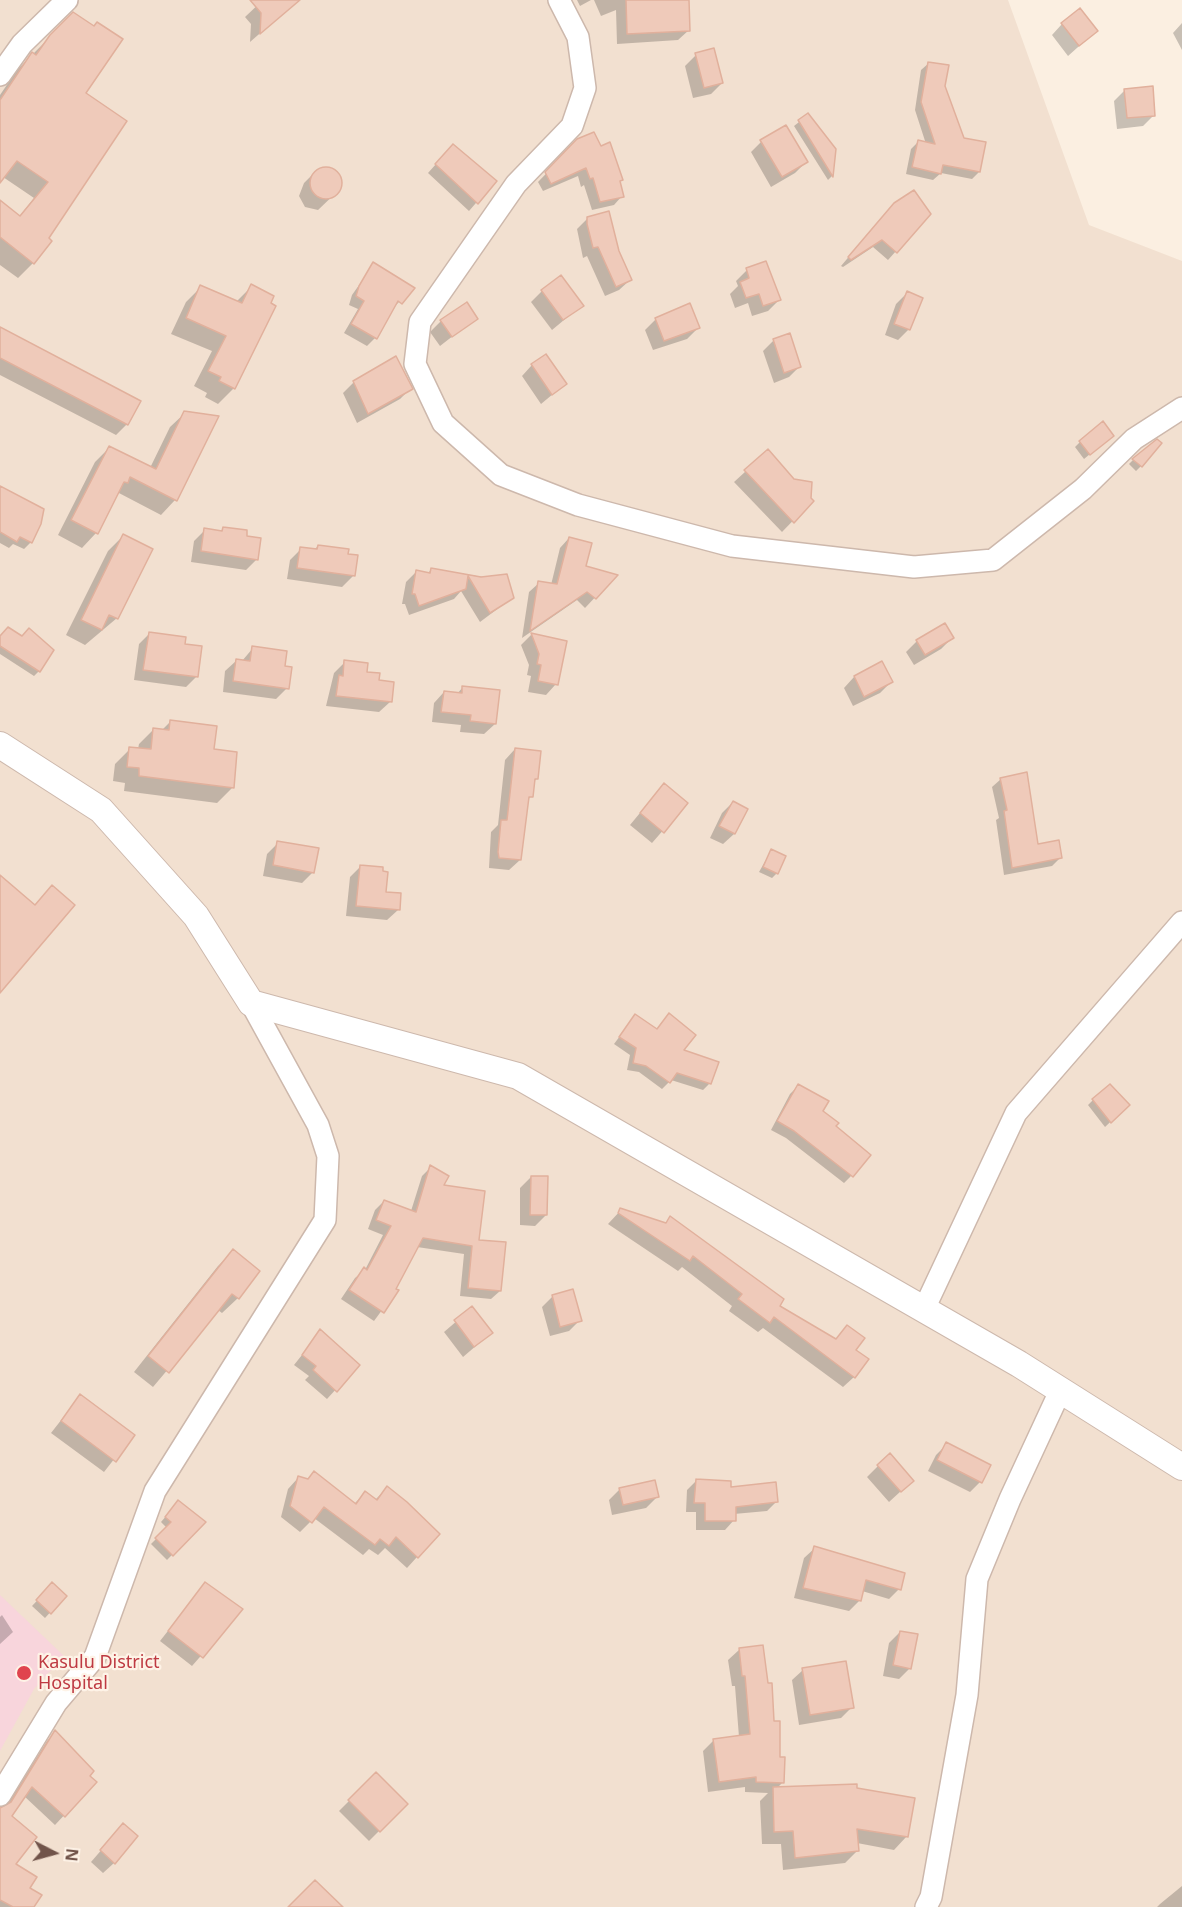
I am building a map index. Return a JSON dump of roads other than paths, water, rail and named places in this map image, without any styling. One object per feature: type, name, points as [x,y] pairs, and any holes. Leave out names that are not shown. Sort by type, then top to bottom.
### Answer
[{"type":"street","points":[[0,75],[22,44],[67,0]]},
{"type":"street","points":[[559,0],[578,37],[585,88],[572,126],[516,184],[420,322],[415,364],[443,423],[501,475],[578,504],[732,546],[914,567],[993,560],[1083,489],[1134,439],[1182,408]]},
{"type":"street","points":[[0,745],[101,810],[196,916],[251,1003],[318,1125],[328,1156],[325,1220],[155,1491],[95,1657],[56,1703],[0,1795]]},
{"type":"street","points":[[924,1309],[1016,1113],[1182,922]]},
{"type":"street","points":[[251,1003],[518,1076],[924,1309],[1063,1392],[1182,1467]]},
{"type":"street","points":[[926,1907],[931,1897],[967,1695],[977,1579],[1010,1499],[1055,1402],[1063,1392]]},
{"type":"place","name":"Kasulu District Hospital","points":[[24,1673]]}]
